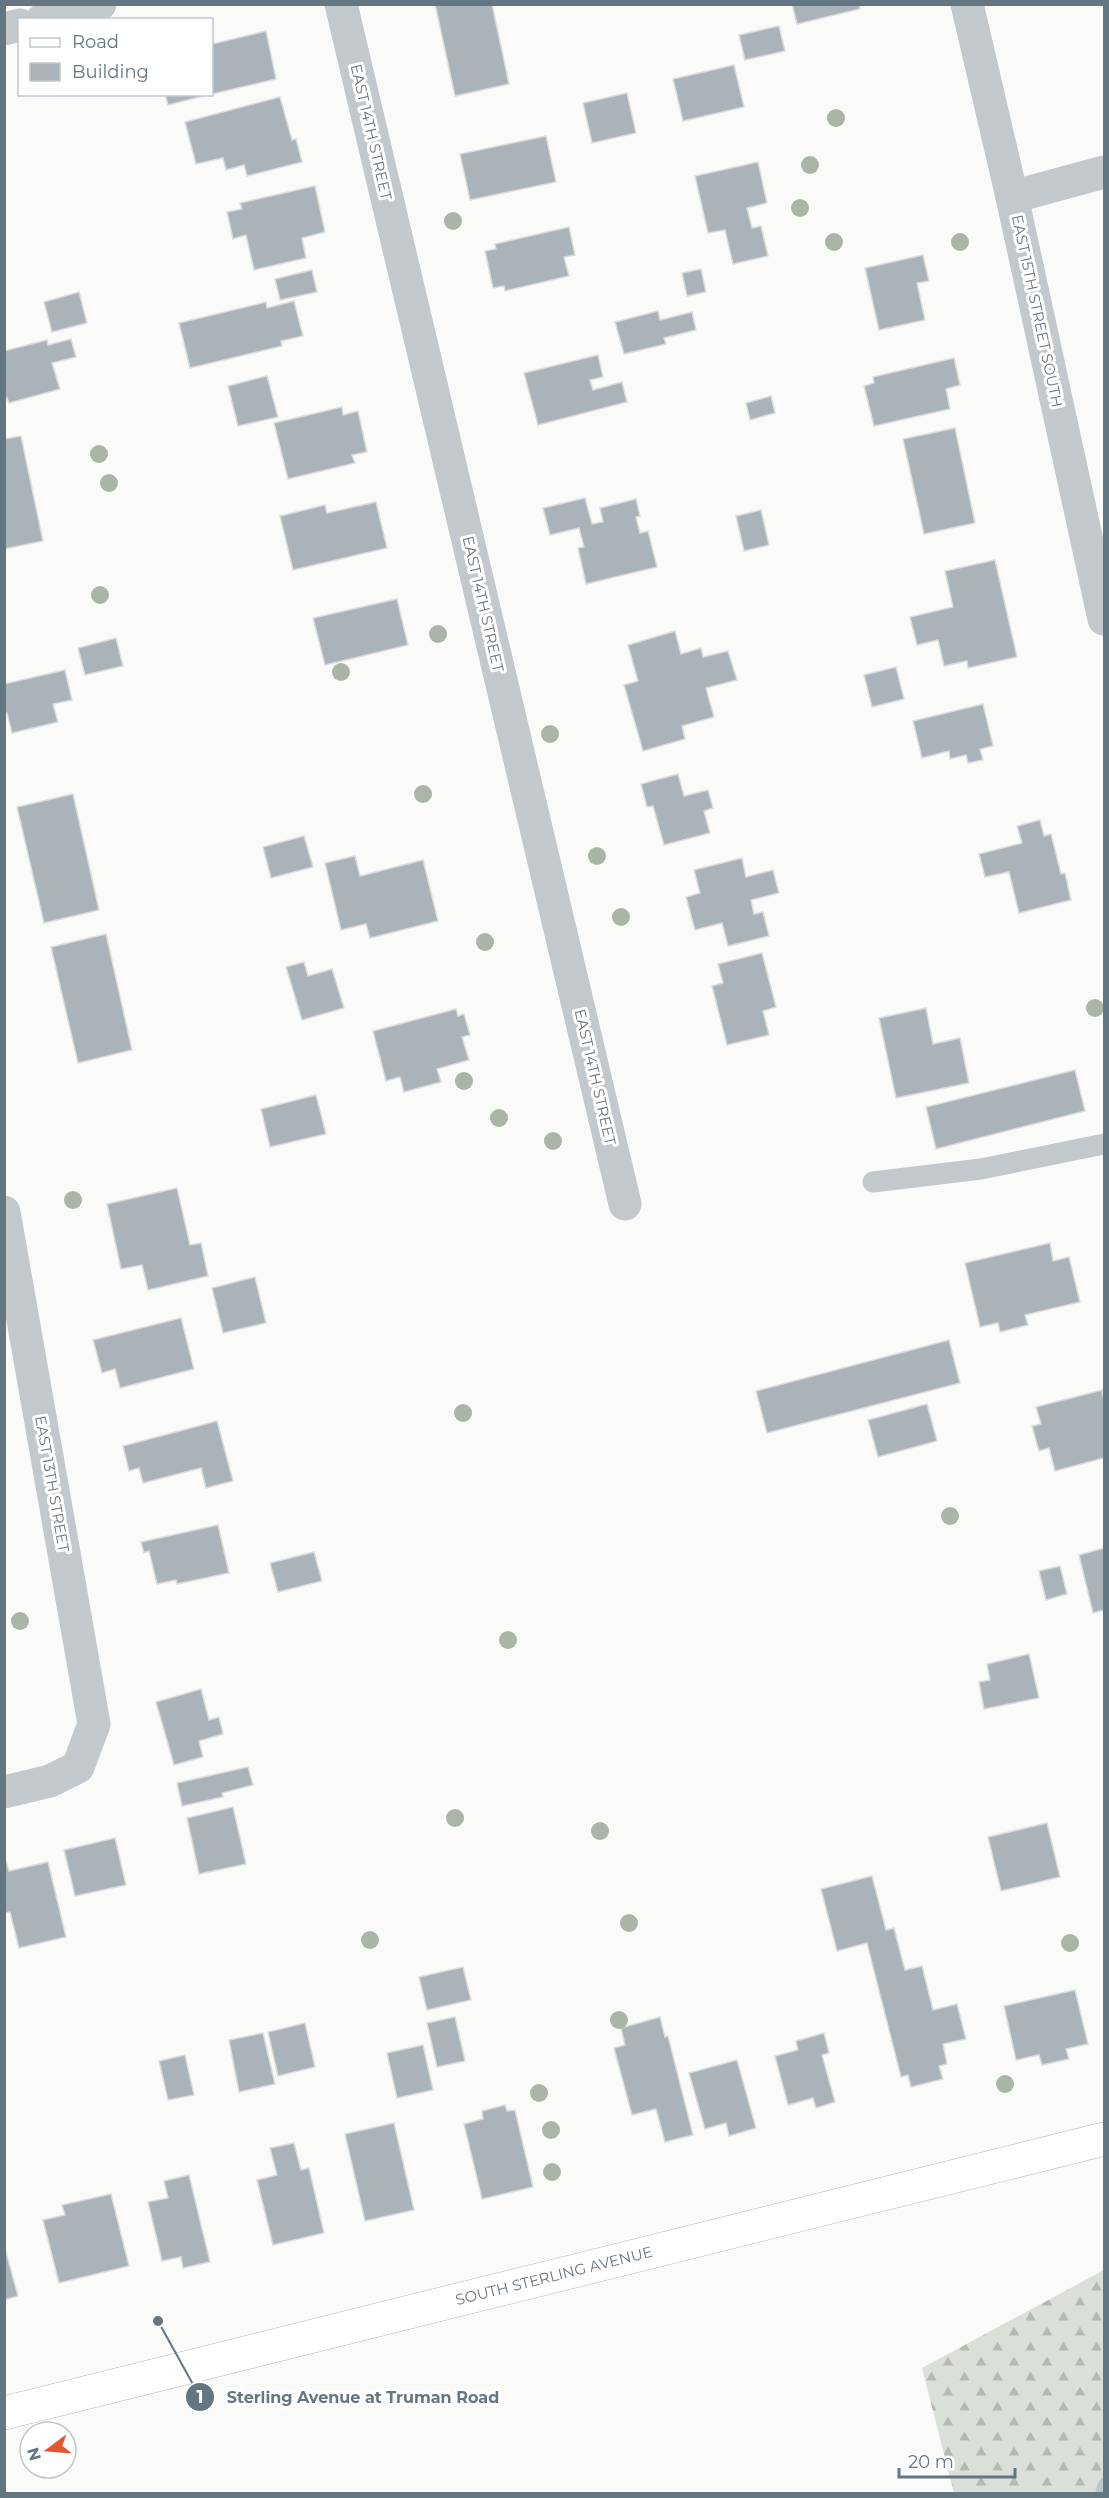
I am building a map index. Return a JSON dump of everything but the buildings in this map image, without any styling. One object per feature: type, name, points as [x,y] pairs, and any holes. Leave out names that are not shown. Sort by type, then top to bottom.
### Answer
[{"type":"main road","name":"SOUTH STERLING AVENUE","points":[[4,2413],[1104,2139]]},
{"type":"street","points":[[49,18],[100,4]]},
{"type":"street","name":"EAST 14TH STREET","points":[[341,4],[625,1204]]},
{"type":"street","name":"EAST 15TH STREET SOUTH","points":[[967,4],[1012,197],[1104,619]]},
{"type":"street","points":[[1012,197],[1104,172]]},
{"type":"street","name":"EAST 13TH STREET","points":[[4,1212],[94,1724],[78,1767],[50,1781],[4,1792]]},
{"type":"lane","points":[[873,1182],[981,1169],[1104,1144]]},
{"type":"green space","points":[[1104,2270],[1104,2493],[954,2493],[922,2368]]},
{"type":"waterway","points":[[1101,2494],[1104,2484]]},
{"type":"place","name":"Sterling Avenue at Truman Road","points":[[158,2321]]}]
